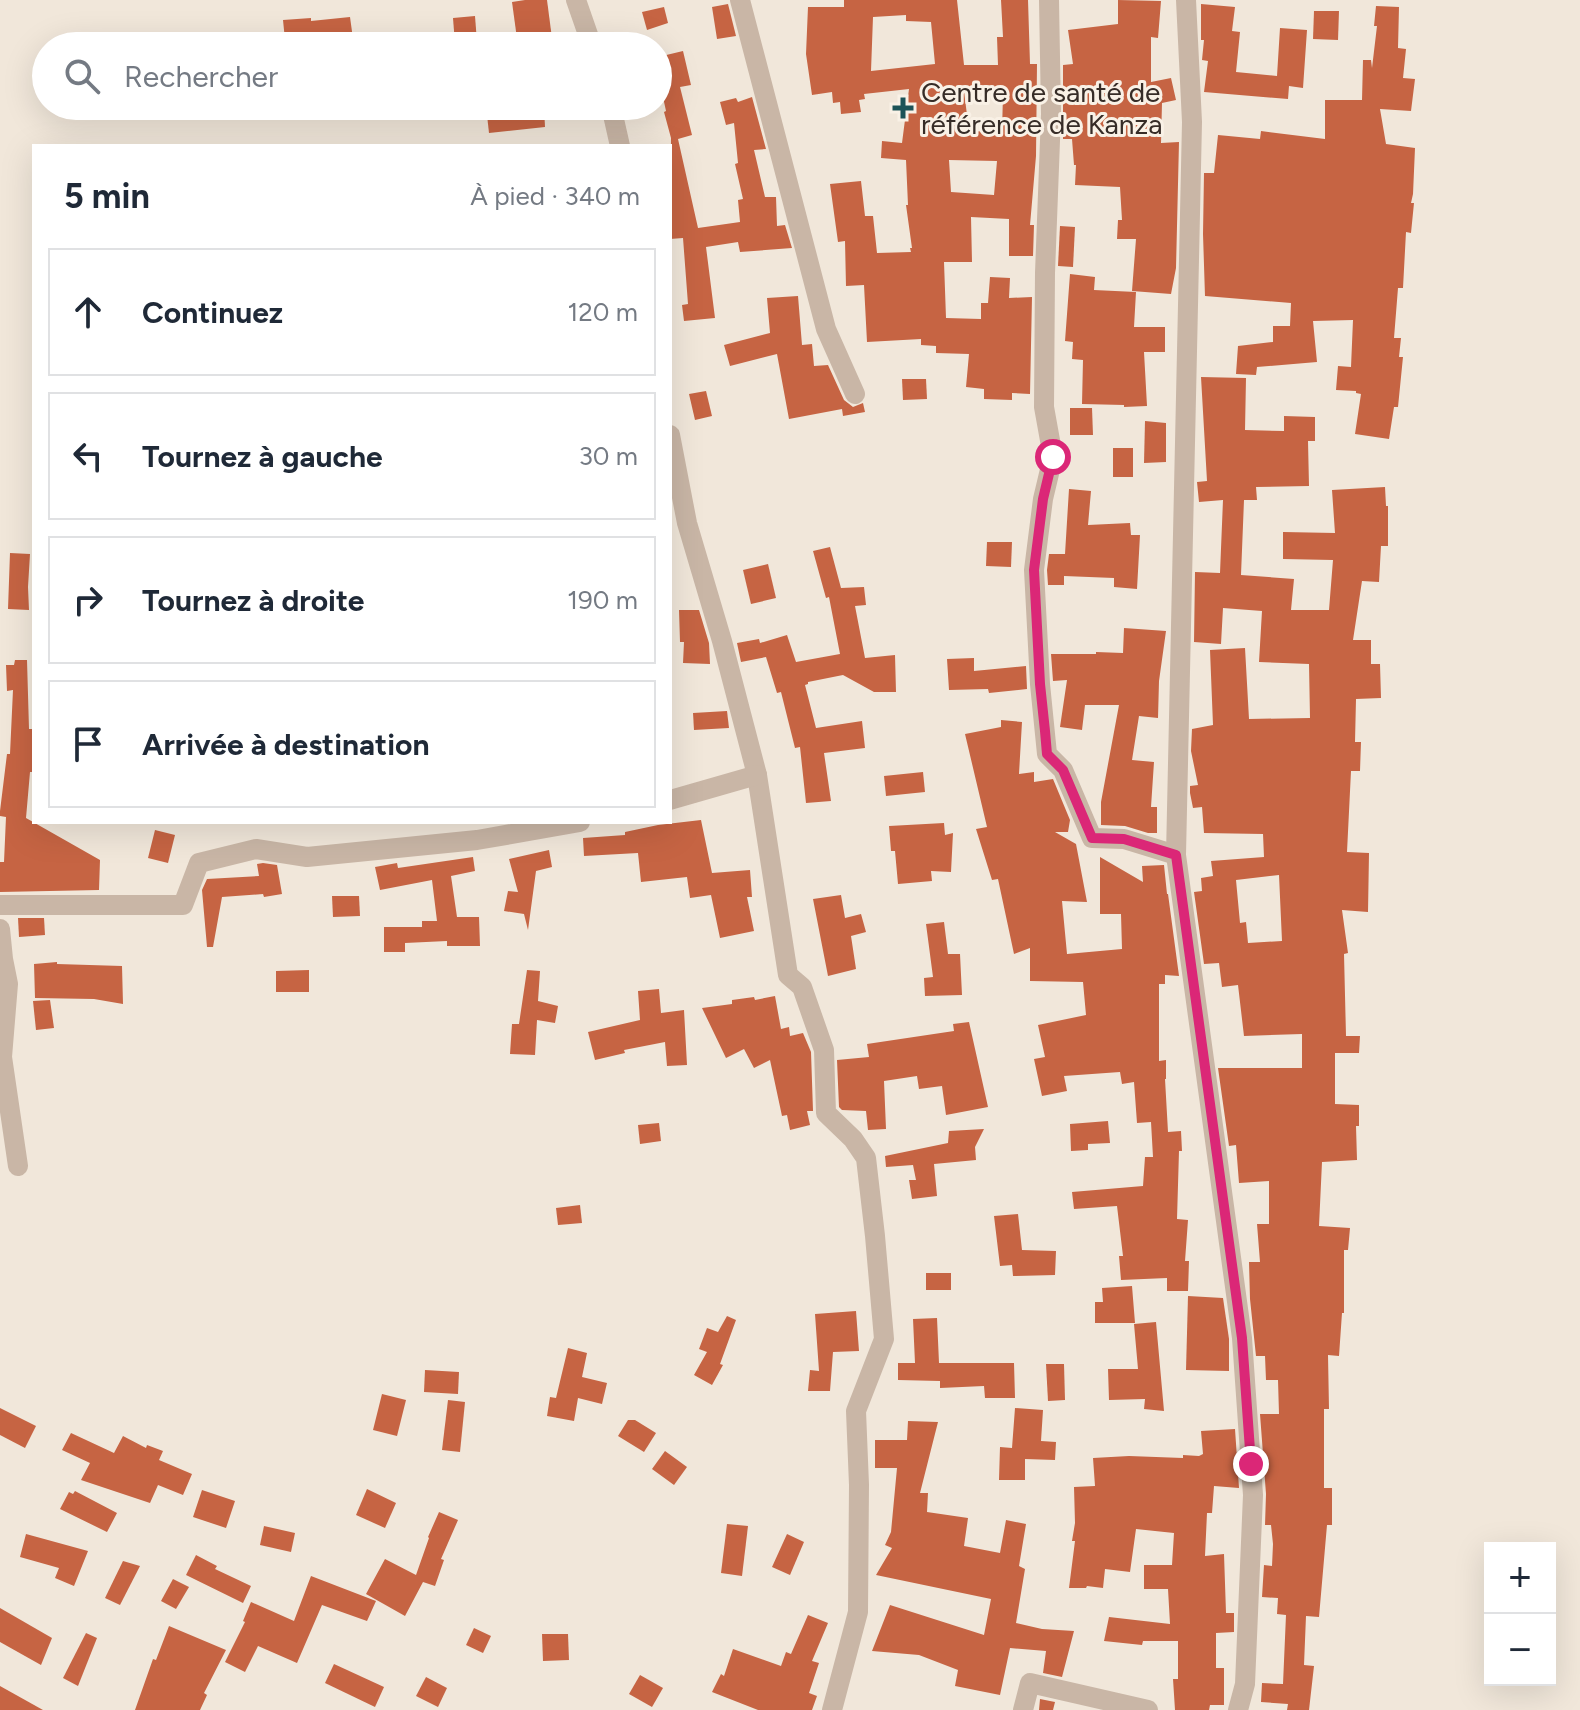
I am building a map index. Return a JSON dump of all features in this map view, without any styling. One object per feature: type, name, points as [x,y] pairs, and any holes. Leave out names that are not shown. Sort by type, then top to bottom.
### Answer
[{"type":"street","points":[[576,0],[587,32]]},
{"type":"street","points":[[740,0],[826,329],[855,394]]},
{"type":"street","points":[[1049,0],[1051,114],[1044,407],[1053,457],[1043,499],[1034,570],[1047,754],[1063,770],[1092,838],[1124,839],[1176,855]]},
{"type":"street","points":[[1186,0],[1192,122],[1176,855],[1242,1338],[1253,1495],[1245,1684],[1238,1710]]},
{"type":"street","points":[[614,120],[620,144]]},
{"type":"street","points":[[672,445],[687,523],[757,775],[788,975],[802,987],[824,1050],[826,1113],[853,1139],[866,1158],[884,1339],[856,1411],[858,1612],[832,1710]]},
{"type":"street","points":[[672,799],[757,775]]},
{"type":"street","points":[[0,905],[183,905],[199,863],[256,849],[307,857],[477,840],[569,824]]},
{"type":"street","points":[[0,929],[8,984],[2,1057],[18,1166]]},
{"type":"street","points":[[1023,1710],[1030,1683],[1148,1710]]},
{"type":"building","points":[[547,0],[551,32],[516,32],[512,2]]},
{"type":"building","points":[[844,0],[957,0],[964,65],[998,65],[997,37],[1003,37],[1001,0],[1028,0],[1030,64],[1037,64],[1036,156],[1030,225],[1034,225],[1033,256],[1009,256],[1009,219],[971,217],[972,262],[944,262],[946,318],[981,319],[981,303],[988,303],[990,277],[1010,278],[1009,298],[1032,297],[1030,394],[1012,393],[1012,400],[984,399],[984,389],[966,387],[969,354],[936,353],[936,346],[921,345],[921,339],[867,342],[864,285],[846,286],[845,241],[838,242],[830,184],[861,181],[865,216],[873,216],[877,253],[911,252],[906,205],[906,160],[881,158],[882,141],[902,143],[909,89],[864,94],[865,99],[859,100],[861,112],[841,114],[840,102],[833,103],[832,92],[812,95],[806,54],[808,7],[844,7]],"holes":[[[906,15],[906,21],[931,22],[935,64],[871,71],[873,17]],[[964,91],[1003,94],[1002,132],[969,131]],[[949,160],[997,161],[994,195],[951,192]]]},
{"type":"building","points":[[1118,0],[1161,1],[1158,38],[1151,37],[1151,82],[1171,78],[1176,100],[1162,103],[1161,143],[1179,142],[1176,268],[1171,294],[1132,291],[1136,239],[1117,239],[1118,220],[1122,220],[1120,187],[1075,185],[1072,139],[1063,139],[1063,65],[1073,64],[1068,30],[1118,24]]},
{"type":"building","points":[[728,4],[736,36],[717,39],[712,7]]},
{"type":"building","points":[[1201,4],[1235,7],[1232,31],[1240,32],[1236,72],[1277,76],[1280,28],[1307,30],[1303,88],[1289,86],[1288,99],[1204,92],[1208,61],[1202,60]]},
{"type":"building","points":[[1376,6],[1399,7],[1398,48],[1406,49],[1403,78],[1415,79],[1411,111],[1380,109],[1386,144],[1415,148],[1411,233],[1406,232],[1403,288],[1398,288],[1394,338],[1401,338],[1399,357],[1403,357],[1398,407],[1394,407],[1389,439],[1355,434],[1361,394],[1336,390],[1338,366],[1351,367],[1353,320],[1313,321],[1317,362],[1257,367],[1256,375],[1236,374],[1238,346],[1273,342],[1273,326],[1290,326],[1291,303],[1205,296],[1203,234],[1204,173],[1214,173],[1218,135],[1260,139],[1261,131],[1325,139],[1325,100],[1362,100],[1363,60],[1371,60],[1372,68]]},
{"type":"building","points":[[664,7],[668,23],[647,30],[642,12]]},
{"type":"building","points":[[1314,11],[1339,11],[1338,40],[1313,39]]},
{"type":"building","points":[[475,16],[476,32],[454,32],[453,18]]},
{"type":"building","points":[[350,17],[352,32],[284,32],[283,20],[311,18],[311,21]]},
{"type":"building","points":[[683,51],[691,85],[680,87],[692,135],[678,139],[698,228],[740,222],[738,200],[743,199],[735,164],[738,163],[734,123],[726,125],[720,102],[736,98],[738,102],[752,97],[766,149],[754,150],[765,197],[776,197],[777,226],[785,225],[792,248],[740,252],[738,242],[706,247],[715,318],[684,321],[682,305],[688,304],[683,238],[672,239],[672,144],[666,120],[672,120],[672,54]]},
{"type":"building","points":[[488,120],[545,120],[545,127],[489,133]]},
{"type":"building","points":[[1060,226],[1075,227],[1073,267],[1058,266]]},
{"type":"building","points":[[1070,274],[1095,277],[1094,290],[1136,292],[1134,327],[1165,327],[1165,352],[1144,352],[1147,406],[1082,404],[1083,360],[1072,359],[1073,342],[1065,341]]},
{"type":"building","points":[[798,296],[802,345],[812,344],[814,366],[828,365],[844,400],[853,407],[863,403],[865,412],[843,416],[842,409],[789,419],[777,354],[730,366],[724,345],[770,333],[767,298]]},
{"type":"building","points":[[1201,377],[1246,378],[1245,430],[1284,431],[1284,416],[1315,417],[1315,441],[1308,441],[1309,486],[1256,487],[1257,500],[1244,500],[1241,575],[1294,579],[1291,610],[1329,610],[1333,560],[1283,559],[1283,532],[1335,533],[1332,490],[1385,487],[1388,506],[1388,546],[1381,546],[1379,582],[1362,581],[1353,640],[1371,640],[1371,664],[1380,664],[1381,698],[1356,699],[1355,742],[1361,742],[1360,771],[1351,771],[1347,852],[1369,853],[1368,912],[1342,910],[1348,953],[1344,954],[1346,1036],[1360,1036],[1359,1053],[1335,1053],[1335,1104],[1359,1105],[1357,1160],[1322,1162],[1319,1226],[1350,1228],[1348,1250],[1344,1250],[1344,1313],[1339,1356],[1328,1355],[1329,1409],[1324,1409],[1324,1488],[1332,1488],[1332,1525],[1327,1525],[1319,1617],[1306,1616],[1304,1665],[1314,1666],[1309,1710],[1287,1710],[1288,1704],[1261,1702],[1262,1683],[1283,1684],[1286,1615],[1277,1614],[1278,1598],[1262,1597],[1264,1565],[1272,1566],[1273,1544],[1271,1525],[1265,1525],[1260,1414],[1279,1414],[1278,1380],[1266,1380],[1265,1356],[1256,1356],[1250,1299],[1249,1262],[1260,1262],[1257,1224],[1269,1224],[1269,1181],[1239,1183],[1236,1145],[1229,1146],[1218,1068],[1302,1068],[1302,1034],[1244,1036],[1238,985],[1222,987],[1219,963],[1204,964],[1194,892],[1202,891],[1201,878],[1213,876],[1211,861],[1264,857],[1263,834],[1204,833],[1202,807],[1193,808],[1190,786],[1198,785],[1191,751],[1192,729],[1213,725],[1210,650],[1245,648],[1249,719],[1310,718],[1309,664],[1259,662],[1262,611],[1223,608],[1221,644],[1194,642],[1195,572],[1220,573],[1223,500],[1199,502],[1197,482],[1207,481]],"holes":[[[1279,875],[1282,941],[1248,943],[1246,922],[1240,923],[1236,880]]]},
{"type":"building","points":[[902,379],[926,379],[927,399],[903,400]]},
{"type":"building","points":[[706,391],[712,416],[695,420],[689,394]]},
{"type":"building","points":[[1070,408],[1092,408],[1093,435],[1070,435]]},
{"type":"building","points":[[1145,421],[1166,423],[1166,462],[1144,463]]},
{"type":"building","points":[[1113,448],[1133,448],[1133,477],[1113,477]]},
{"type":"building","points":[[1069,489],[1091,491],[1088,525],[1130,523],[1131,535],[1140,535],[1137,589],[1114,587],[1114,578],[1064,576],[1064,585],[1048,585],[1049,554],[1065,554]]},
{"type":"building","points":[[987,542],[1012,542],[1011,567],[986,566]]},
{"type":"building","points":[[830,547],[841,588],[864,587],[866,605],[855,606],[865,658],[895,655],[896,692],[874,692],[843,675],[805,685],[816,728],[862,721],[865,748],[824,753],[831,801],[806,803],[800,747],[795,748],[781,692],[777,693],[766,657],[741,662],[737,643],[759,639],[760,643],[787,635],[796,662],[840,654],[829,597],[826,598],[813,551]]},
{"type":"building","points":[[10,553],[30,554],[29,610],[8,609]]},
{"type":"building","points":[[768,564],[776,598],[751,604],[743,570]]},
{"type":"building","points":[[679,610],[699,610],[709,643],[710,664],[683,663],[684,642],[680,642]]},
{"type":"building","points":[[1124,628],[1166,631],[1158,718],[1139,716],[1132,760],[1154,762],[1151,807],[1157,807],[1157,833],[1125,826],[1101,825],[1101,802],[1119,705],[1085,705],[1082,730],[1060,727],[1067,680],[1053,681],[1051,654],[1123,653]]},
{"type":"building","points":[[974,658],[974,671],[1026,666],[1027,689],[989,693],[988,689],[949,690],[947,659]]},
{"type":"building","points":[[15,660],[27,660],[32,772],[26,818],[100,860],[99,890],[0,892],[6,817],[0,816],[0,811],[7,754],[10,754],[13,690],[7,691],[6,665],[14,665]]},
{"type":"building","points":[[727,711],[729,728],[694,730],[693,713]]},
{"type":"building","points":[[1001,720],[1022,722],[1019,774],[1034,772],[1034,782],[1053,779],[1070,820],[1068,832],[1055,832],[1076,844],[1087,902],[1062,901],[1067,954],[1122,949],[1121,914],[1100,914],[1100,857],[1143,882],[1142,866],[1164,865],[1179,976],[1165,975],[1165,984],[1159,984],[1159,1061],[1166,1060],[1168,1132],[1181,1131],[1177,1219],[1188,1220],[1185,1261],[1189,1261],[1188,1291],[1167,1291],[1167,1278],[1121,1280],[1119,1256],[1123,1256],[1117,1206],[1074,1209],[1072,1192],[1143,1186],[1145,1157],[1153,1157],[1151,1122],[1137,1123],[1134,1082],[1122,1084],[1120,1072],[1064,1076],[1067,1091],[1042,1096],[1034,1059],[1045,1057],[1038,1025],[1086,1015],[1083,982],[1030,981],[1030,948],[1014,954],[998,879],[992,880],[976,829],[987,827],[965,734],[1001,727]]},
{"type":"building","points":[[923,772],[925,792],[886,796],[884,776]]},
{"type":"building","points":[[701,820],[712,873],[750,870],[752,897],[747,897],[754,931],[720,938],[711,895],[690,898],[687,877],[641,882],[638,853],[584,856],[583,838],[625,835],[625,832]]},
{"type":"building","points":[[944,823],[945,835],[953,833],[951,872],[931,871],[932,881],[898,884],[889,826]]},
{"type":"building","points":[[155,830],[175,835],[168,863],[148,858]]},
{"type":"building","points":[[549,850],[552,867],[536,871],[528,930],[524,914],[504,911],[508,891],[518,892],[509,859]]},
{"type":"building","points":[[473,857],[475,871],[451,876],[457,917],[479,917],[480,946],[447,946],[447,941],[405,943],[405,952],[384,952],[384,927],[422,927],[422,921],[437,921],[432,880],[380,890],[375,867],[397,863],[398,868]]},
{"type":"building","points":[[257,864],[277,865],[282,894],[222,897],[213,947],[207,947],[202,890],[207,879],[259,876]]},
{"type":"building","points":[[841,895],[845,918],[861,914],[866,932],[851,936],[856,969],[828,976],[813,899]]},
{"type":"building","points":[[332,896],[359,896],[360,916],[333,917]]},
{"type":"building","points":[[18,918],[44,918],[45,935],[19,937]]},
{"type":"building","points":[[944,922],[948,954],[960,954],[962,995],[925,996],[924,978],[933,977],[926,924]]},
{"type":"building","points":[[57,962],[122,966],[123,1004],[94,999],[35,998],[34,964]]},
{"type":"building","points":[[309,970],[309,992],[276,992],[276,971]]},
{"type":"building","points":[[527,970],[540,971],[538,1001],[558,1006],[555,1023],[537,1020],[535,1055],[510,1054],[512,1024],[519,1024]]},
{"type":"building","points":[[659,989],[661,1013],[684,1010],[687,1065],[667,1066],[665,1042],[624,1050],[625,1053],[595,1060],[588,1032],[640,1020],[638,991]]},
{"type":"building","points":[[775,996],[781,1029],[789,1027],[790,1036],[803,1033],[811,1052],[813,1111],[807,1111],[810,1125],[790,1130],[787,1115],[782,1116],[770,1060],[754,1068],[744,1049],[726,1058],[702,1008],[732,1004],[732,1000]]},
{"type":"building","points":[[50,1000],[54,1028],[36,1030],[33,1001]]},
{"type":"building","points":[[969,1022],[988,1107],[946,1115],[942,1086],[919,1089],[917,1076],[884,1081],[886,1129],[868,1130],[866,1111],[842,1110],[839,1107],[837,1060],[869,1057],[867,1044],[954,1031],[953,1024]]},
{"type":"building","points":[[1108,1121],[1110,1143],[1088,1144],[1088,1150],[1071,1151],[1070,1124]]},
{"type":"building","points":[[659,1123],[661,1141],[640,1144],[638,1125]]},
{"type":"building","points":[[984,1129],[975,1147],[976,1160],[934,1164],[937,1196],[912,1199],[909,1180],[916,1180],[913,1165],[886,1167],[885,1156],[948,1143],[949,1131]]},
{"type":"building","points":[[580,1205],[582,1223],[558,1225],[556,1208]]},
{"type":"building","points":[[1018,1214],[1022,1250],[1056,1251],[1055,1275],[1013,1276],[1012,1265],[1000,1266],[994,1216]]},
{"type":"building","points":[[926,1273],[951,1273],[951,1290],[926,1290]]},
{"type":"building","points":[[1132,1286],[1135,1323],[1095,1323],[1095,1302],[1103,1302],[1102,1288]]},
{"type":"building","points":[[1188,1296],[1223,1298],[1229,1339],[1229,1371],[1186,1370]]},
{"type":"building","points":[[856,1311],[859,1351],[833,1352],[830,1391],[808,1391],[810,1370],[819,1371],[815,1314]]},
{"type":"building","points":[[727,1316],[736,1320],[720,1364],[723,1365],[712,1385],[694,1375],[707,1352],[699,1349],[707,1328],[718,1332]]},
{"type":"building","points":[[937,1318],[939,1363],[1014,1363],[1015,1398],[985,1398],[984,1386],[940,1388],[940,1381],[898,1380],[898,1363],[915,1363],[913,1319]]},
{"type":"building","points":[[1156,1322],[1164,1411],[1144,1409],[1145,1399],[1109,1400],[1108,1369],[1138,1369],[1134,1324]]},
{"type":"building","points":[[568,1348],[587,1353],[582,1377],[607,1383],[602,1404],[578,1398],[574,1421],[547,1416],[550,1397],[556,1398]]},
{"type":"building","points":[[1046,1364],[1064,1364],[1065,1400],[1048,1401]]},
{"type":"building","points":[[425,1370],[459,1372],[458,1394],[424,1392]]},
{"type":"building","points":[[382,1394],[406,1400],[397,1436],[373,1430]]},
{"type":"building","points":[[448,1400],[465,1402],[460,1452],[442,1450]]},
{"type":"building","points":[[0,1408],[36,1426],[25,1448],[0,1435]]},
{"type":"building","points":[[1015,1408],[1043,1410],[1041,1441],[1056,1442],[1055,1460],[1025,1459],[1025,1480],[999,1480],[1000,1447],[1012,1448]]},
{"type":"building","points":[[628,1420],[635,1420],[656,1433],[644,1452],[618,1436]]},
{"type":"building","points":[[908,1421],[938,1422],[920,1493],[928,1493],[927,1512],[968,1518],[964,1546],[1000,1553],[1006,1520],[1026,1524],[1019,1566],[1025,1569],[1016,1623],[1074,1631],[1062,1677],[1043,1673],[1046,1651],[1010,1648],[1000,1695],[955,1686],[958,1670],[919,1655],[872,1651],[890,1605],[984,1635],[991,1599],[876,1575],[892,1548],[885,1545],[891,1532],[897,1468],[875,1468],[875,1440],[907,1440]]},
{"type":"building","points":[[1235,1429],[1239,1488],[1214,1486],[1212,1513],[1207,1513],[1205,1556],[1224,1554],[1226,1613],[1234,1613],[1234,1632],[1216,1633],[1216,1668],[1224,1668],[1224,1705],[1210,1705],[1209,1710],[1175,1710],[1173,1679],[1178,1679],[1178,1641],[1143,1641],[1142,1645],[1104,1641],[1109,1617],[1170,1624],[1168,1589],[1144,1589],[1144,1565],[1172,1565],[1174,1533],[1136,1529],[1130,1572],[1105,1569],[1103,1588],[1069,1588],[1075,1541],[1072,1541],[1074,1487],[1095,1486],[1093,1458],[1199,1456],[1203,1454],[1201,1431]]},
{"type":"building","points":[[71,1433],[114,1453],[123,1436],[146,1448],[147,1445],[163,1451],[159,1460],[192,1474],[183,1495],[158,1485],[150,1503],[81,1480],[90,1463],[62,1450]]},
{"type":"building","points":[[665,1451],[687,1467],[674,1485],[652,1469]]},
{"type":"building","points":[[367,1489],[396,1503],[385,1528],[356,1515]]},
{"type":"building","points":[[202,1490],[235,1501],[226,1528],[193,1517]]},
{"type":"building","points":[[75,1491],[117,1513],[107,1532],[60,1509],[69,1492],[73,1494]]},
{"type":"building","points":[[439,1512],[458,1520],[441,1559],[444,1560],[435,1586],[423,1582],[405,1616],[366,1594],[385,1559],[416,1575]]},
{"type":"building","points":[[727,1524],[748,1526],[742,1576],[721,1573]]},
{"type":"building","points":[[264,1526],[295,1533],[291,1552],[260,1545]]},
{"type":"building","points":[[26,1534],[88,1551],[74,1586],[55,1578],[59,1568],[20,1557]]},
{"type":"building","points":[[787,1534],[804,1542],[790,1575],[772,1567]]},
{"type":"building","points":[[196,1555],[217,1566],[215,1569],[251,1586],[243,1603],[186,1575]]},
{"type":"building","points":[[123,1561],[140,1566],[120,1605],[105,1598]]},
{"type":"building","points":[[311,1576],[376,1601],[367,1621],[322,1605],[297,1663],[258,1646],[245,1672],[225,1662],[245,1622],[251,1602],[294,1621]]},
{"type":"building","points":[[173,1579],[189,1587],[176,1609],[161,1601]]},
{"type":"building","points":[[0,1608],[52,1638],[41,1665],[0,1642]]},
{"type":"building","points":[[808,1615],[828,1623],[812,1661],[819,1663],[809,1693],[817,1696],[812,1710],[758,1710],[712,1692],[721,1674],[724,1676],[733,1649],[781,1666],[786,1652],[791,1654]]},
{"type":"building","points":[[169,1626],[226,1650],[204,1693],[207,1695],[200,1710],[135,1710],[153,1659],[156,1660]]},
{"type":"building","points":[[474,1628],[491,1636],[483,1653],[466,1645]]},
{"type":"building","points":[[86,1633],[97,1638],[78,1686],[63,1678]]},
{"type":"building","points":[[542,1634],[568,1634],[569,1660],[543,1661]]},
{"type":"building","points":[[334,1664],[384,1687],[375,1707],[325,1683]]},
{"type":"building","points":[[640,1675],[663,1688],[652,1707],[629,1694]]},
{"type":"building","points":[[426,1677],[447,1688],[438,1707],[416,1696]]},
{"type":"building","points":[[0,1686],[43,1710],[0,1710]]},
{"type":"building","points":[[1040,1699],[1055,1702],[1053,1710],[1039,1710]]},
{"type":"place","name":"Centre de santé de référence de Kanza","points":[[903,108]]},
{"type":"route","points":[[1053,457],[1043,499],[1034,570],[1047,754],[1063,770],[1092,838],[1124,839],[1176,855],[1242,1338],[1251,1464]]}]
